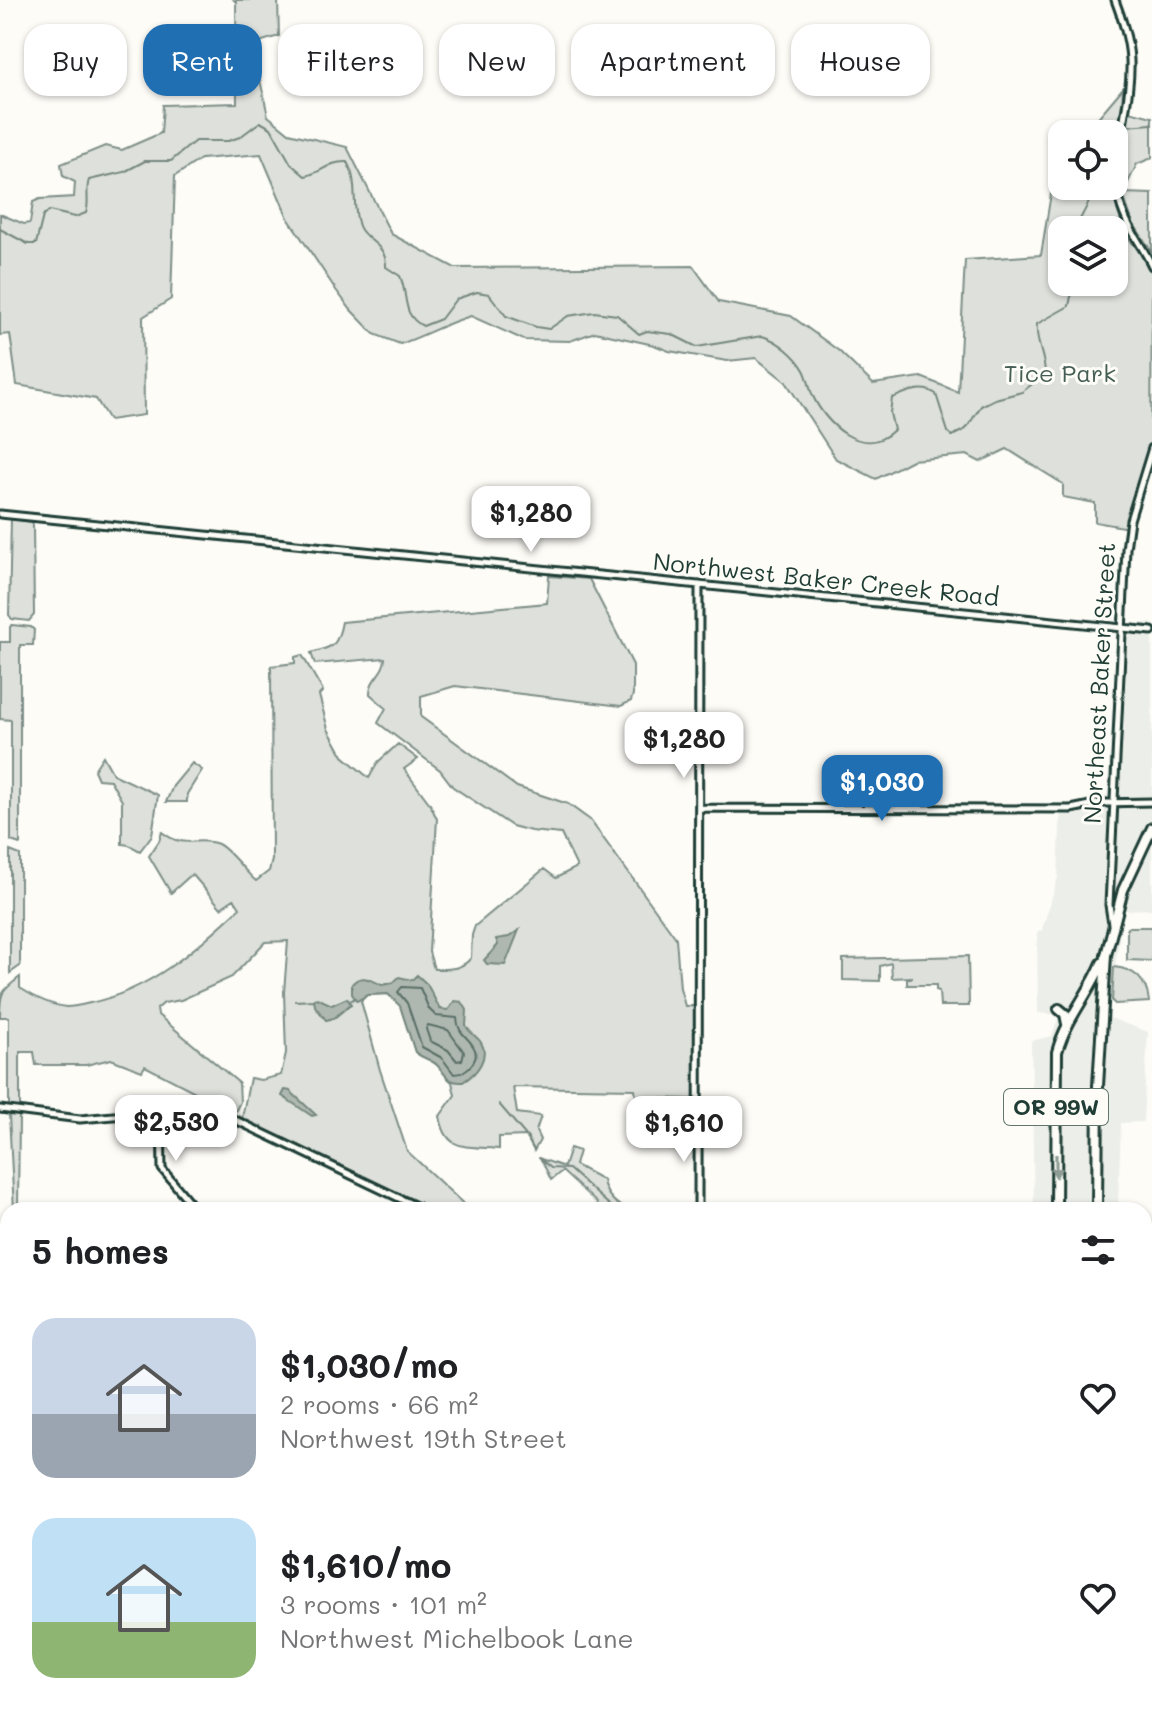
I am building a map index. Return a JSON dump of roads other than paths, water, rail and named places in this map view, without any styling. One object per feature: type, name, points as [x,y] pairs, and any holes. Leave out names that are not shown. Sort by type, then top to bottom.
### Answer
[{"type":"highway","name":"OR 99W","points":[[1097,1202],[1098,1086],[1106,955],[1112,924],[1129,873],[1152,828]]},
{"type":"highway","name":"OR 99W","points":[[1056,1202],[1057,1052],[1067,1024],[1092,988],[1106,955]]},
{"type":"highway","points":[[1059,1009],[1065,1014],[1067,1024]]},
{"type":"highway","points":[[1097,1009],[1098,1086]]},
{"type":"main road","points":[[1115,0],[1129,48],[1117,182],[1123,213],[1152,266]]},
{"type":"main road","name":"Northeast Baker Street","points":[[1112,924],[1109,905],[1129,528],[1152,448]]},
{"type":"main road","name":"Northwest Baker Creek Road","points":[[0,514],[1152,631]]},
{"type":"main road","points":[[698,1202],[699,585]]},
{"type":"main road","points":[[699,808],[1064,809],[1152,802]]},
{"type":"main road","points":[[0,1109],[80,1119],[161,1114],[227,1116],[407,1202]]},
{"type":"main road","points":[[161,1114],[162,1169],[189,1202]]},
{"type":"water","points":[[519,930],[505,965],[487,964],[484,960],[498,945],[496,939],[509,937]]},
{"type":"water","points":[[417,975],[427,984],[440,1009],[448,1010],[455,1001],[462,1002],[467,1010],[466,1026],[483,1047],[483,1059],[463,1082],[450,1080],[435,1063],[415,1052],[400,1006],[388,994],[367,995],[357,1001],[352,994],[352,984],[359,979],[366,978],[382,985],[393,983],[399,977],[412,980]]},
{"type":"water","points":[[347,998],[351,1004],[334,1018],[326,1020],[315,1006],[314,999],[332,1005]]},
{"type":"water","points":[[285,1090],[316,1115],[312,1116],[282,1096]]},
{"type":"waterway","points":[[0,229],[28,244],[36,244],[43,216],[49,211],[75,217],[86,213],[89,180],[124,172],[145,161],[171,161],[195,141],[228,141],[240,137],[260,122],[271,128],[291,164],[305,176],[335,163],[347,162],[353,177],[359,226],[383,253],[386,267],[400,276],[408,311],[423,326],[441,319],[456,299],[477,292],[489,294],[506,316],[536,327],[549,329],[568,316],[594,312],[617,315],[639,334],[647,331],[671,334],[697,347],[762,336],[780,345],[796,359],[818,405],[835,426],[858,440],[870,441],[894,430],[890,413],[892,398],[908,392],[925,390],[936,394],[952,436],[966,429],[981,406],[1022,392],[1045,374],[1037,324],[1069,306],[1071,296]]},
{"type":"waterway","points":[[1128,126],[1152,124]]},
{"type":"waterway","points":[[1082,216],[1090,200]]},
{"type":"waterway","points":[[350,1001],[355,998]]},
{"type":"waterway","points":[[295,1001],[314,1000]]},
{"type":"waterway","points":[[499,1104],[534,1150]]},
{"type":"waterway","points":[[539,1158],[551,1168],[569,1169],[606,1202]]},
{"type":"park label","name":"Tice Park","points":[[1060,374]]}]
